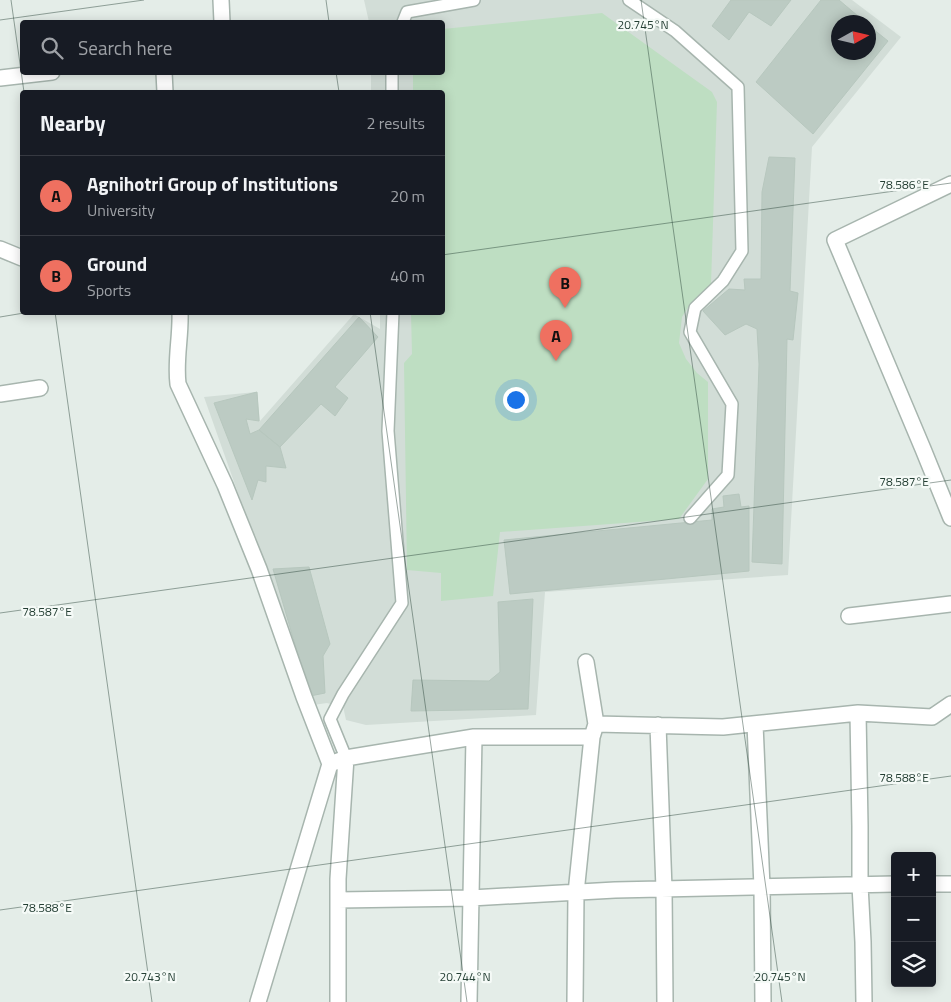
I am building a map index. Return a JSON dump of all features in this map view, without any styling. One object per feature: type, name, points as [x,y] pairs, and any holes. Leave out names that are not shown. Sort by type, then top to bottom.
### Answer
[{"type":"street","points":[[221,0],[222,20]]},
{"type":"street","points":[[0,78],[26,75]]},
{"type":"street","points":[[164,75],[165,90]]},
{"type":"street","points":[[951,184],[836,240],[951,518]]},
{"type":"street","points":[[0,249],[20,257]]},
{"type":"street","points":[[180,315],[178,384],[225,485],[259,569],[304,697],[330,764],[258,1002]]},
{"type":"street","points":[[0,394],[40,388]]},
{"type":"street","points":[[849,616],[951,604]]},
{"type":"street","points":[[575,1002],[576,892],[594,731],[586,662]]},
{"type":"street","points":[[330,764],[346,758],[474,737],[594,731],[658,725],[723,727],[858,713],[932,717],[951,704]]},
{"type":"street","points":[[858,713],[860,885],[864,1002]]},
{"type":"street","points":[[755,724],[762,888],[763,1002]]},
{"type":"street","points":[[658,725],[666,1002]]},
{"type":"street","points":[[469,1002],[474,737]]},
{"type":"street","points":[[338,1002],[338,879],[346,758]]},
{"type":"street","points":[[338,900],[471,898],[615,890],[891,884]]},
{"type":"street","points":[[936,884],[951,884]]},
{"type":"lane","points":[[404,20],[407,12],[474,0]]},
{"type":"lane","points":[[629,0],[675,31],[738,87],[742,251],[723,281],[695,308],[690,332],[732,404],[728,475],[690,518]]},
{"type":"lane","points":[[392,75],[392,90]]},
{"type":"lane","points":[[346,758],[330,719],[402,603],[388,431],[393,315]]},
{"type":"shaded area","points":[[364,0],[852,0],[872,15],[831,15],[831,60],[876,60],[876,18],[901,37],[812,147],[788,575],[545,592],[536,715],[366,725],[346,720],[343,706],[327,703],[313,705],[204,397],[257,392],[260,421],[353,315],[380,329],[380,315],[445,315],[445,90],[371,90],[371,75],[445,75],[445,20],[369,20]]},
{"type":"green space","points":[[602,13],[712,92],[717,102],[711,284],[690,304],[682,317],[679,343],[686,359],[697,373],[708,382],[708,479],[679,519],[500,532],[493,596],[441,601],[441,573],[407,570],[404,363],[412,354],[411,315],[445,315],[445,90],[413,90],[413,75],[445,75],[445,29]]},
{"type":"building","points":[[731,0],[791,0],[771,26],[749,12],[729,40],[712,26]]},
{"type":"building","points":[[821,0],[839,0],[857,15],[831,15],[831,60],[873,60],[813,134],[756,82]]},
{"type":"building","points":[[876,31],[888,41],[876,56]]},
{"type":"building","points":[[769,157],[795,158],[790,291],[798,293],[793,340],[787,339],[782,564],[752,562],[759,364],[757,329],[746,324],[725,335],[703,311],[729,289],[745,290],[744,279],[761,279],[762,192]]},
{"type":"building","points":[[359,317],[378,337],[335,387],[348,398],[335,416],[321,404],[280,447],[259,430]]},
{"type":"building","points":[[257,392],[259,421],[246,419],[250,434],[259,430],[280,447],[286,468],[266,466],[266,482],[258,480],[252,500],[214,403]]},
{"type":"building","points":[[739,494],[741,507],[749,506],[749,571],[510,594],[504,540],[712,520],[712,509],[724,507],[723,496]]},
{"type":"building","points":[[309,567],[330,644],[323,656],[325,693],[310,696],[273,569]]},
{"type":"building","points":[[533,599],[528,709],[411,711],[413,680],[489,681],[500,672],[498,602]]},
{"type":"place","name":"Ground","points":[[565,308]]},
{"type":"place","name":"Agnihotri Group of Institutions","points":[[556,361]]}]
